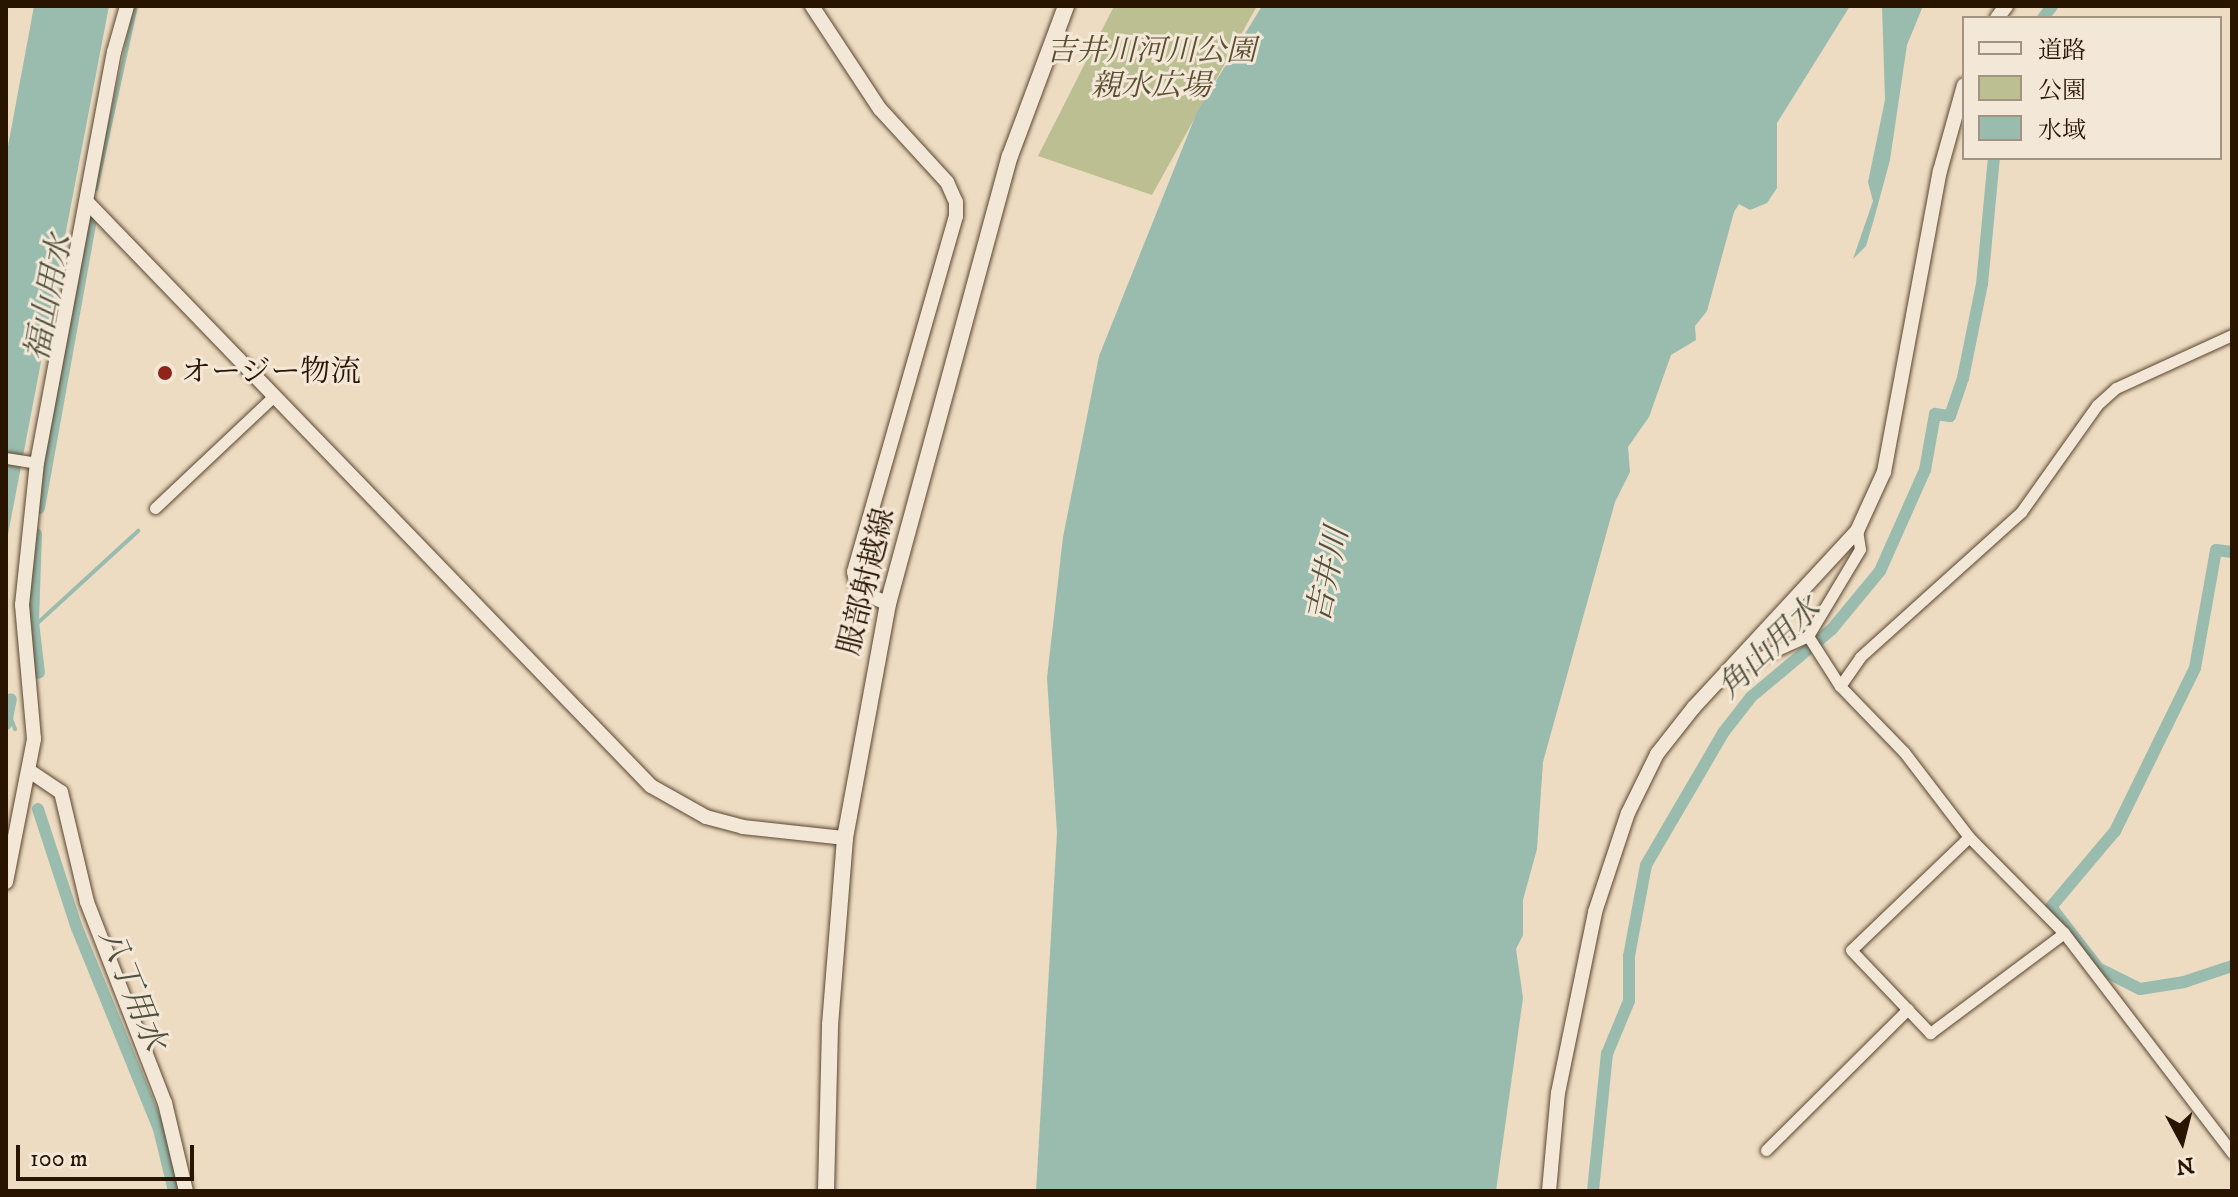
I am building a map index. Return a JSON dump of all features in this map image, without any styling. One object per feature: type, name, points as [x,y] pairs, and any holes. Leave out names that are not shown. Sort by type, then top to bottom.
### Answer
[{"type":"main road","name":"服部射越線","points":[[826,1191],[830,1025],[845,838],[888,604],[1010,156],[1066,6]]},
{"type":"street","points":[[6,882],[31,772],[34,739],[22,605],[33,462],[87,202],[114,52],[127,6]]},
{"type":"street","points":[[812,6],[880,109],[947,182],[956,202],[956,216],[854,572],[858,590],[888,604]]},
{"type":"street","points":[[1549,1191],[1558,1093],[1611,857],[1657,754],[1732,664],[1857,531],[1890,450],[1940,171],[1962,92]]},
{"type":"street","points":[[87,202],[651,786],[706,817],[743,827],[845,838]]},
{"type":"street","points":[[1840,686],[1860,657],[2021,512],[2097,405],[2116,388],[2232,335]]},
{"type":"street","points":[[155,508],[274,396]]},
{"type":"street","points":[[6,458],[33,462]]},
{"type":"street","points":[[1732,664],[1748,663],[1808,636],[1860,549],[1857,531]]},
{"type":"street","points":[[1808,636],[1840,686],[1904,752],[1969,837],[2064,933],[2232,1153]]},
{"type":"street","points":[[31,772],[52,781],[61,792],[87,902],[165,1103],[186,1191]]},
{"type":"street","points":[[1969,837],[1851,950],[1930,1033],[2064,933]]},
{"type":"street","points":[[1766,1150],[1908,1009]]},
{"type":"green space","name":"吉井川河川公園 親水広場","points":[[1114,6],[1257,6],[1152,195],[1038,156]]},
{"type":"water","points":[[34,6],[109,6],[6,545],[6,157]]},
{"type":"water","name":"吉井川","points":[[1262,6],[1850,6],[1777,123],[1777,188],[1767,203],[1750,210],[1739,204],[1734,212],[1707,311],[1695,326],[1696,340],[1671,355],[1649,417],[1628,447],[1630,472],[1615,502],[1543,762],[1537,849],[1523,900],[1523,935],[1516,949],[1523,998],[1496,1191],[1036,1191],[1057,833],[1047,678],[1063,537],[1099,356],[1197,112]]},
{"type":"water","points":[[1882,6],[1923,6],[1907,45],[1890,160],[1874,219],[1866,246],[1853,259],[1873,201],[1868,182],[1885,100]]},
{"type":"waterway","points":[[96,189],[136,6]]},
{"type":"waterway","name":"角山用水","points":[[2044,16],[2052,6]]},
{"type":"waterway","name":"角山用水","points":[[1593,1191],[1607,1054],[1629,1001],[1629,956],[1646,865],[1723,733],[1751,697],[1832,629],[1880,571],[1925,470],[1935,414],[1950,416],[1963,378],[1982,284],[1994,160]]},
{"type":"waterway","name":"福山用水","points":[[39,508],[91,220]]},
{"type":"waterway","points":[[30,630],[138,531]]},
{"type":"waterway","name":"福山用水","points":[[36,534],[33,622],[39,673]]},
{"type":"waterway","points":[[2232,552],[2216,550],[2195,668],[2115,831],[2051,907],[2098,968],[2140,989],[2184,982],[2232,966]]},
{"type":"waterway","name":"福山用水","points":[[6,724],[11,699]]},
{"type":"waterway","points":[[11,719],[15,729]]},
{"type":"waterway","name":"八丁用水","points":[[38,809],[77,928],[159,1129],[174,1191]]},
{"type":"place","name":"オージー物流","points":[[165,373]]}]
